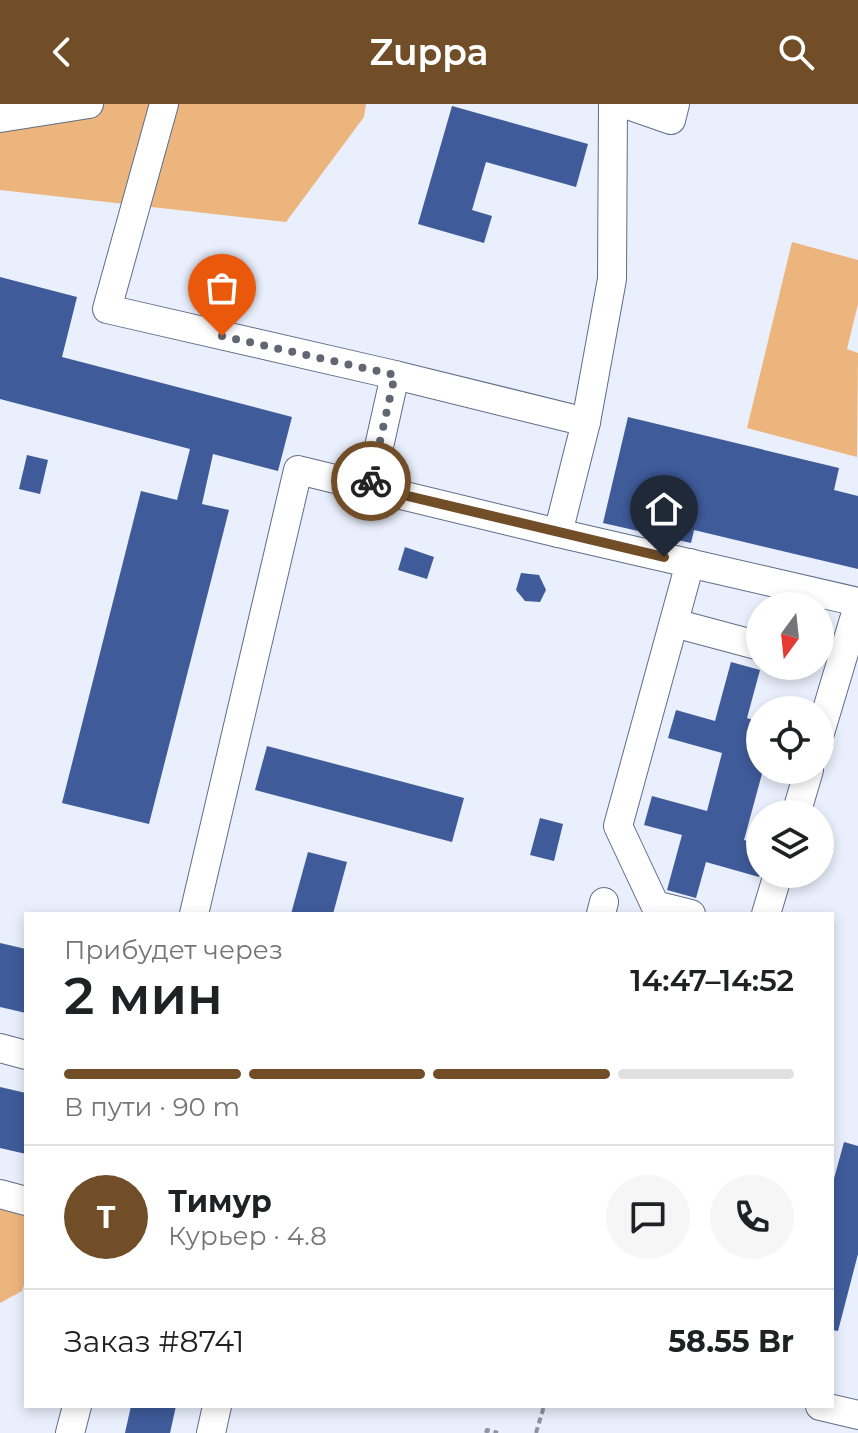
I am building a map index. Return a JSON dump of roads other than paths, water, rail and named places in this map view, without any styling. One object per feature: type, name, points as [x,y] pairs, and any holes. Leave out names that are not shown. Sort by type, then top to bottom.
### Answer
[{"type":"street","points":[[0,118],[89,104]]},
{"type":"street","points":[[164,104],[107,309],[586,422]]},
{"type":"street","points":[[558,533],[586,422],[612,279],[613,104]]},
{"type":"street","points":[[625,104],[671,120],[675,104]]},
{"type":"street","points":[[370,487],[395,375]]},
{"type":"street","points":[[194,912],[298,470],[858,604],[834,656]]},
{"type":"street","points":[[683,912],[655,905],[618,826],[690,563]]},
{"type":"street","points":[[674,623],[746,642]]},
{"type":"street","points":[[767,912],[774,888]]},
{"type":"street","points":[[0,1048],[24,1054]]},
{"type":"street","points":[[0,1194],[24,1200]]},
{"type":"street","points":[[70,1433],[76,1408]]},
{"type":"street","points":[[211,1433],[217,1408]]}]
